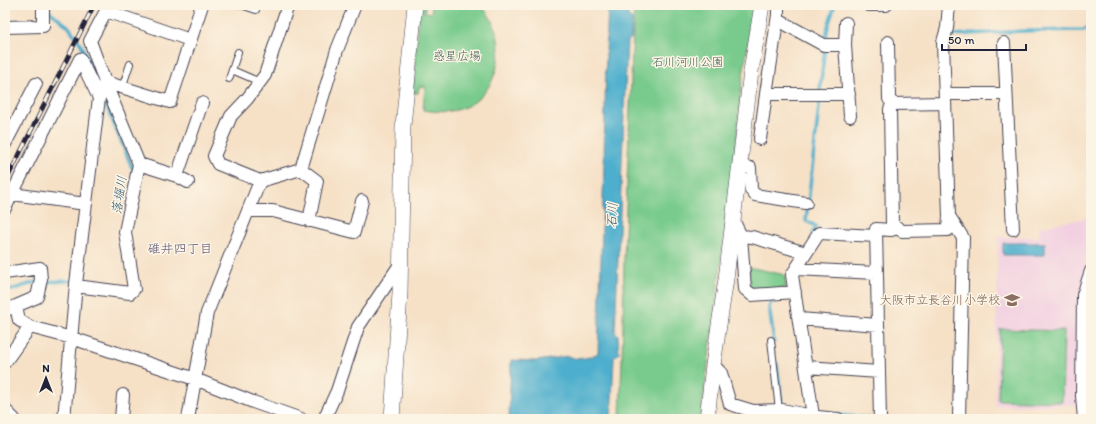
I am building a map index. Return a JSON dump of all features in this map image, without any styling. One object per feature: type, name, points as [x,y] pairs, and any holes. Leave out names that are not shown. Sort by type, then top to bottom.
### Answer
[{"type":"street","points":[[5,27],[44,26],[43,5]]},
{"type":"street","points":[[102,91],[122,88],[170,102],[202,5]]},
{"type":"street","points":[[288,5],[265,75],[247,99],[231,116],[214,156],[218,164],[260,181],[301,169]]},
{"type":"street","points":[[301,169],[337,50],[355,5]]},
{"type":"street","points":[[392,419],[400,293],[403,126],[415,5]]},
{"type":"street","points":[[707,419],[713,365],[726,279],[751,71],[762,5]]},
{"type":"street","points":[[760,139],[778,20],[778,5]]},
{"type":"street","points":[[869,5],[886,5]]},
{"type":"street","points":[[893,104],[890,109],[892,224],[902,231],[948,230],[948,96],[943,42],[947,28],[949,5]]},
{"type":"street","points":[[64,419],[76,283],[102,91],[90,41],[107,8],[190,40]]},
{"type":"street","points":[[778,20],[824,44],[845,45]]},
{"type":"street","points":[[846,23],[845,45],[850,116]]},
{"type":"street","points":[[888,42],[889,99],[893,104]]},
{"type":"street","points":[[1004,43],[1013,228]]},
{"type":"street","points":[[5,208],[80,59],[102,91],[139,164],[125,232],[134,289],[130,293],[76,283]]},
{"type":"street","points":[[5,144],[9,127],[36,84]]},
{"type":"street","points":[[766,94],[849,94]]},
{"type":"street","points":[[893,104],[948,96],[1006,94]]},
{"type":"street","points":[[177,176],[202,103]]},
{"type":"street","points":[[139,164],[177,176],[188,182]]},
{"type":"street","points":[[739,166],[750,168],[751,190],[755,195],[806,202]]},
{"type":"street","points":[[301,169],[317,181],[309,222]]},
{"type":"street","points":[[188,419],[207,314],[260,181]]},
{"type":"street","points":[[12,194],[86,204]]},
{"type":"street","points":[[249,211],[273,211],[309,222],[354,232],[362,201]]},
{"type":"street","points":[[949,216],[963,238],[959,419]]},
{"type":"street","points":[[733,220],[740,236],[744,289],[752,295],[795,292]]},
{"type":"street","points":[[880,419],[876,229],[891,230],[897,228]]},
{"type":"street","points":[[813,416],[792,275],[819,233],[876,236]]},
{"type":"street","points":[[740,236],[752,237],[806,253]]},
{"type":"street","points":[[324,419],[337,391],[358,327],[401,263]]},
{"type":"street","points":[[5,273],[40,268],[41,279],[37,297],[11,308],[19,320],[30,327],[72,338],[195,379],[301,419]]},
{"type":"street","points":[[796,269],[876,273]]},
{"type":"street","points":[[1084,419],[1082,396],[1083,295],[1091,271]]},
{"type":"street","points":[[799,319],[878,325]]},
{"type":"street","points":[[5,362],[30,327]]},
{"type":"street","points":[[713,365],[721,373],[730,404],[752,411],[779,410],[838,419]]},
{"type":"street","points":[[806,367],[879,372]]},
{"type":"street","points":[[121,419],[123,395]]},
{"type":"street","points":[[5,410],[14,419]]},
{"type":"lane","points":[[241,5],[256,10]]},
{"type":"lane","points":[[229,79],[238,52]]},
{"type":"lane","points":[[122,88],[130,64]]},
{"type":"lane","points":[[232,70],[260,82]]},
{"type":"lane","points":[[771,340],[779,410]]},
{"type":"shaded area","points":[[1091,217],[1091,263],[1084,277],[1077,331],[1077,405],[995,406],[998,237],[1039,237],[1039,227]]},
{"type":"green space","name":"惑星広場","points":[[419,5],[425,5],[425,12],[431,13],[432,5],[480,5],[491,19],[499,44],[499,57],[496,70],[484,93],[475,102],[463,108],[443,112],[423,110],[425,86],[419,87],[418,93],[412,93]]},
{"type":"green space","name":"石川河川公園","points":[[634,5],[756,5],[742,82],[738,129],[701,419],[620,419],[624,259]]},
{"type":"green space","points":[[749,267],[785,275],[786,288],[756,291],[750,287]]},
{"type":"green space","points":[[1000,329],[1064,331],[1062,402],[998,400]]},
{"type":"water","name":"石川","points":[[608,5],[628,5],[628,16],[632,19],[631,39],[627,41],[615,332],[618,335],[619,353],[614,358],[611,419],[509,419],[511,360],[537,361],[568,356],[572,358],[583,358],[598,353]]},
{"type":"water","points":[[1003,243],[1045,243],[1045,255],[1003,255]]},
{"type":"waterway","points":[[826,39],[828,26],[835,5]]},
{"type":"waterway","name":"落堀川","points":[[48,6],[48,10],[68,26],[81,44],[92,70]]},
{"type":"waterway","points":[[949,39],[953,35],[1024,31],[1084,30],[1091,22]]},
{"type":"waterway","points":[[820,90],[825,47]]},
{"type":"waterway","name":"落堀川","points":[[103,98],[134,172]]},
{"type":"waterway","points":[[813,233],[816,226],[806,221],[820,98]]},
{"type":"waterway","name":"落堀川","points":[[5,292],[36,282],[74,281]]},
{"type":"waterway","points":[[774,342],[769,306],[776,297]]},
{"type":"waterway","points":[[777,364],[782,406],[785,406]]},
{"type":"waterway","points":[[839,415],[868,418]]},
{"type":"railway","points":[[5,183],[94,5]]},
{"type":"place","name":"大阪市立長谷川小学校","points":[[1012,300]]},
{"type":"district","name":"碓井四丁目","points":[[180,248]]}]
